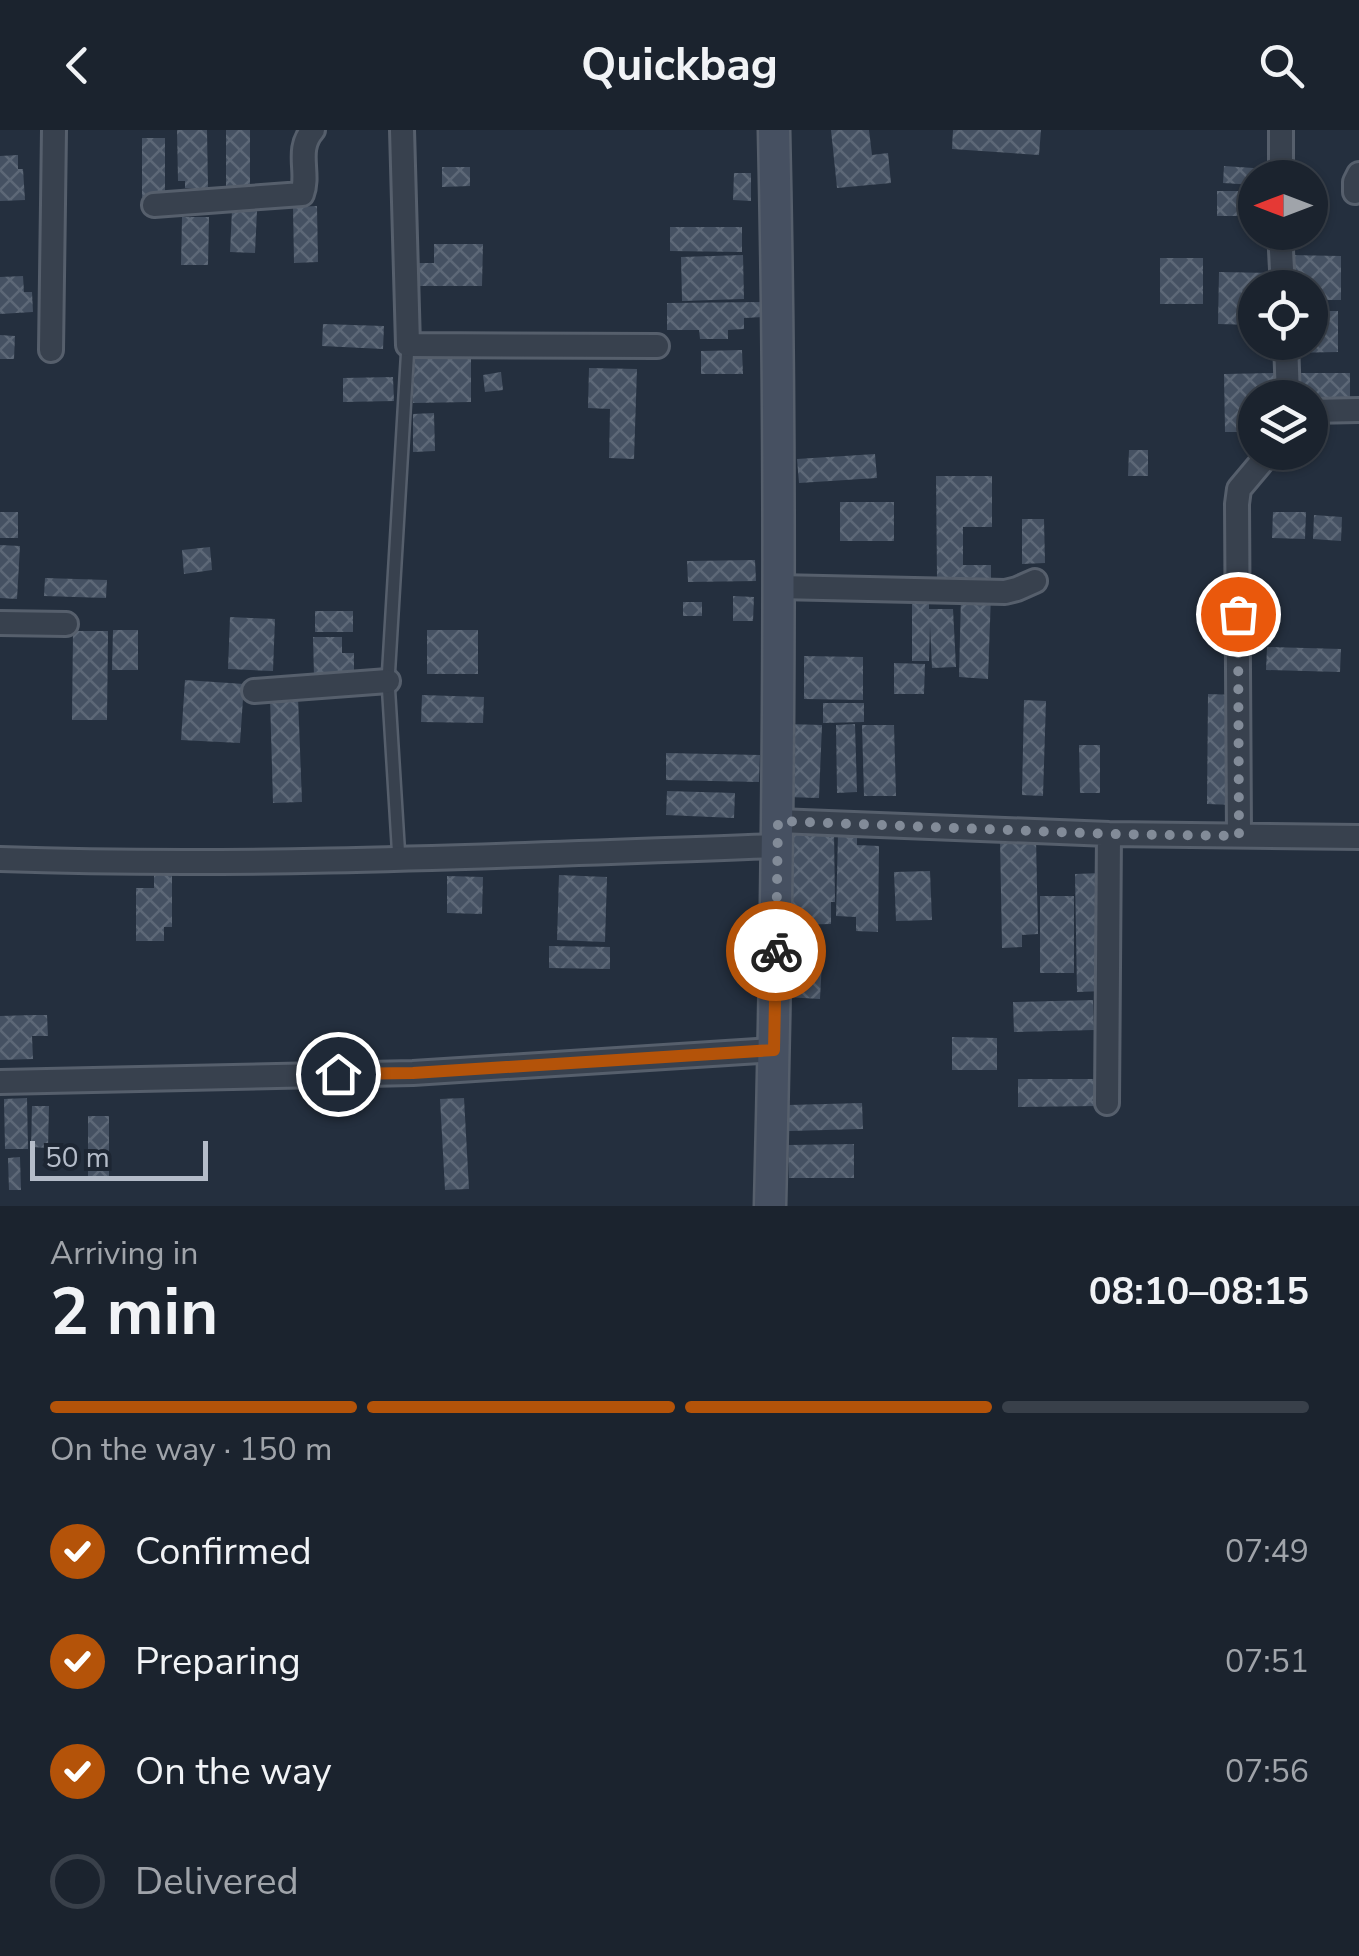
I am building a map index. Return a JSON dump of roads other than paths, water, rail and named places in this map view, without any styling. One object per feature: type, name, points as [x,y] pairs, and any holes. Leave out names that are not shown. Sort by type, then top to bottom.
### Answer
[{"type":"street","points":[[51,350],[54,130]]},
{"type":"street","points":[[154,204],[302,194],[302,152],[312,130]]},
{"type":"street","points":[[402,130],[408,345],[657,346]]},
{"type":"street","points":[[770,1206],[777,834],[779,361],[774,130]]},
{"type":"street","points":[[1280,160],[1281,130]]},
{"type":"street","points":[[1328,411],[1359,410]]},
{"type":"street","points":[[1239,836],[1237,504],[1239,489],[1255,470]]},
{"type":"street","points":[[778,587],[1005,592],[1034,581]]},
{"type":"street","points":[[0,623],[66,624]]},
{"type":"street","points":[[254,691],[388,681]]},
{"type":"street","points":[[0,859],[399,860],[777,834],[1359,837]]},
{"type":"street","points":[[1107,1104],[1109,834]]},
{"type":"street","points":[[0,1082],[413,1073],[774,1050]]},
{"type":"lane","points":[[399,860],[388,681],[408,345]]}]
